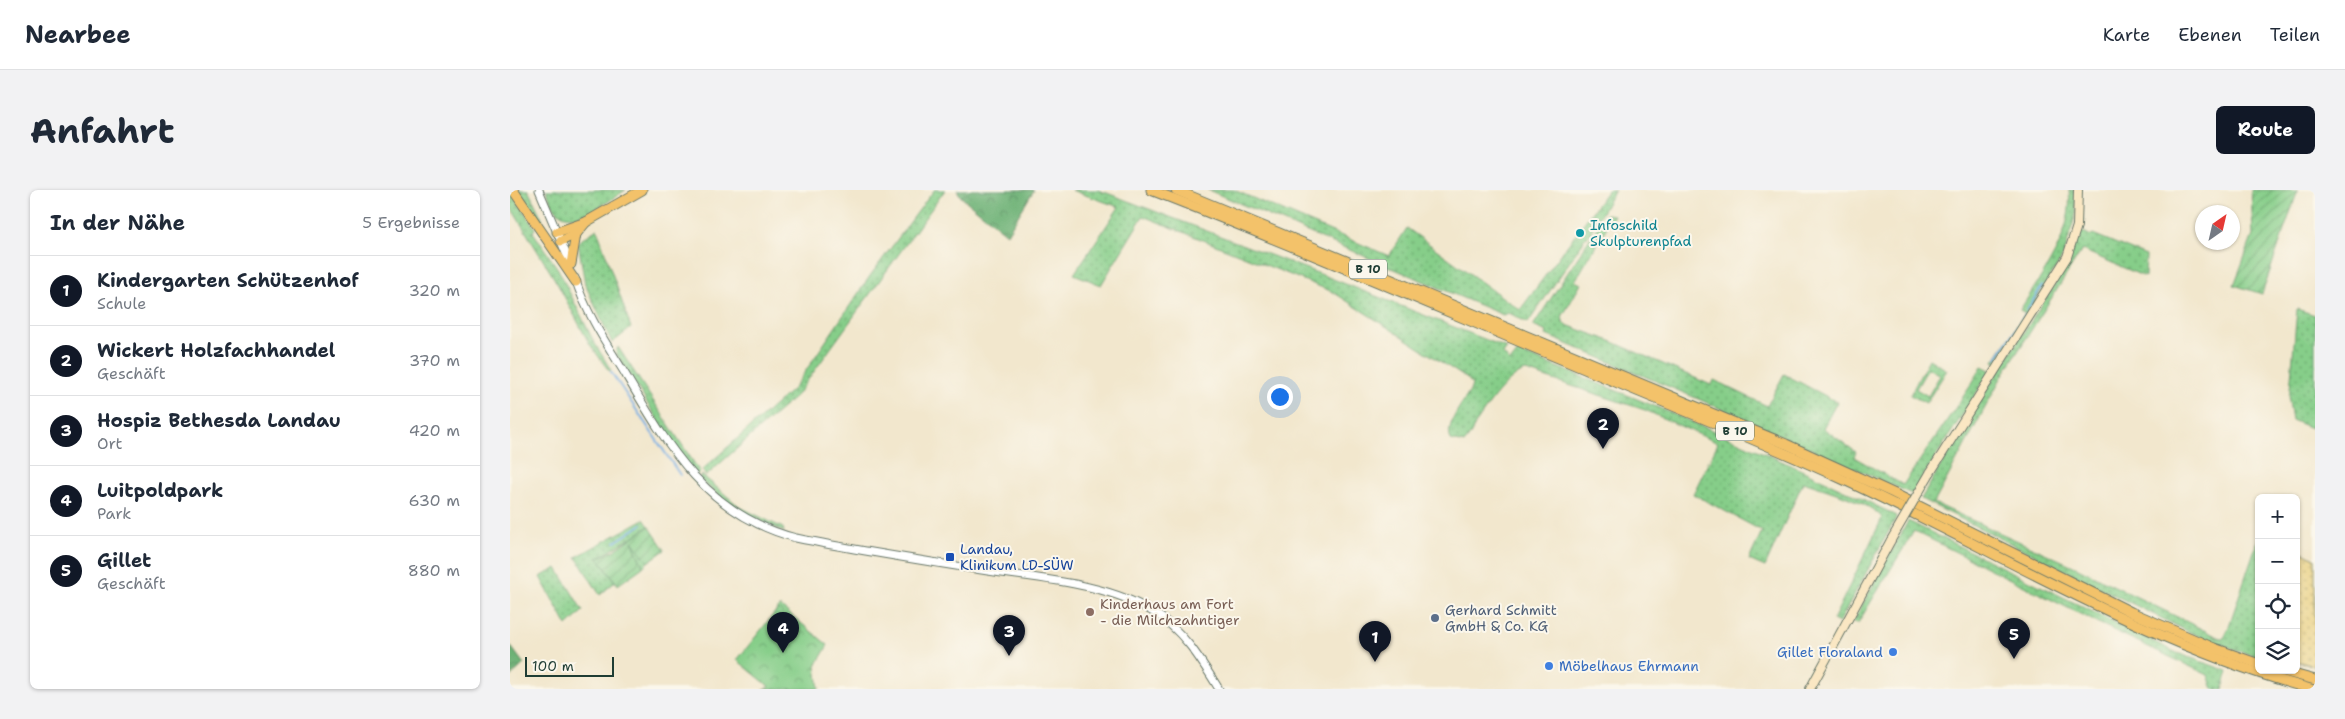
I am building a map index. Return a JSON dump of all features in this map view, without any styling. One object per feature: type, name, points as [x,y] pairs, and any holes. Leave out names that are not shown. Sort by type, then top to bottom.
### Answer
[{"type":"highway","points":[[513,190],[576,282]]},
{"type":"highway","points":[[557,232],[586,222],[642,190]]},
{"type":"highway","name":"B 10","points":[[1151,190],[1782,452],[1889,501],[2099,606],[2187,647],[2232,664],[2311,689]]},
{"type":"highway","name":"B 10","points":[[1176,190],[1794,448],[1893,493],[2138,615],[2214,648],[2255,663]]},
{"type":"highway","points":[[561,241],[576,234],[586,222]]},
{"type":"highway","points":[[571,264],[576,234]]},
{"type":"highway","points":[[2293,674],[2315,680]]},
{"type":"main road","points":[[1810,689],[1891,540],[1930,473],[2064,263],[2077,226],[2078,190]]},
{"type":"street","points":[[539,190],[571,264],[576,282],[602,335],[658,428],[687,470],[716,498],[749,520],[796,538],[1041,579],[1123,597],[1154,612],[1178,632],[1196,653],[1219,689]]},
{"type":"green space","points":[[510,190],[535,228],[533,232],[558,269],[594,342],[611,370],[609,371],[589,343],[557,283],[510,206]]},
{"type":"green space","points":[[518,190],[528,190],[543,220],[540,223]]},
{"type":"green space","points":[[546,190],[626,190],[592,211],[573,217],[564,216],[557,211]]},
{"type":"green space","points":[[934,190],[945,190],[797,395],[706,476],[702,470],[794,388],[870,276]]},
{"type":"green space","points":[[957,190],[1034,190],[1007,234],[961,197]]},
{"type":"green space","points":[[1071,190],[1097,190],[1107,193],[1328,277],[1507,348],[1503,354],[1510,362],[1518,352],[1662,409],[1804,471],[1897,516],[1839,623],[1833,620],[1882,518],[1877,512],[1846,497],[1803,482],[1765,567],[1749,560],[1762,531],[1693,494],[1718,443],[1645,410],[1526,371],[1512,378],[1498,392],[1464,443],[1451,440],[1450,428],[1452,421],[1470,391],[1472,385],[1469,380],[1333,292],[1143,216],[1101,285],[1074,274],[1119,207]]},
{"type":"green space","points":[[1208,190],[1234,190],[1389,256],[1407,228],[1520,310],[1608,190],[1615,190],[1588,236],[1584,238],[1528,323],[1509,313],[1503,315]]},
{"type":"green space","points":[[2069,190],[2075,190],[2076,213],[2064,255],[1996,363],[1994,361],[2025,313],[2020,310],[2055,253],[2067,223]]},
{"type":"green space","points":[[2251,190],[2298,190],[2262,294],[2234,285],[2253,235]]},
{"type":"green space","points":[[1606,214],[1614,215],[1575,281],[1581,284],[1562,317],[1564,324],[1613,342],[1711,385],[1714,380],[1767,406],[1784,374],[1837,402],[1823,428],[1856,452],[1854,457],[1903,485],[1982,366],[1990,370],[1912,494],[1703,401],[1546,335],[1547,332],[1533,326]]},
{"type":"green space","points":[[597,229],[631,328],[612,343],[585,284],[578,242]]},
{"type":"green space","points":[[2082,231],[2091,236],[2093,234],[2146,256],[2145,277],[2082,250],[2001,378],[1934,503],[2080,569],[2220,638],[2224,638],[2228,629],[2255,548],[2255,657],[2191,633],[1921,499],[1973,411],[2061,275],[2079,233]]},
{"type":"green space","points":[[2297,309],[2315,315],[2315,417],[2311,428],[2292,420],[2289,401]]},
{"type":"green space","points":[[618,347],[700,472],[696,475],[679,454],[616,353]]},
{"type":"green space","points":[[1929,359],[1947,370],[1926,403],[1910,395]],"holes":[[[1928,368],[1940,375],[1928,396],[1916,389]]]},
{"type":"green space","points":[[702,475],[740,507],[783,528],[784,532],[734,508],[699,479]]},
{"type":"green space","points":[[644,519],[649,526],[598,558],[615,582],[600,595],[576,557]]},
{"type":"green space","points":[[1908,521],[2177,653],[2228,671],[2223,689],[2213,689],[2208,675],[2094,621],[1914,531],[1858,623],[1853,622]]},
{"type":"green space","points":[[649,526],[665,550],[648,562],[632,541],[643,567],[618,585],[598,558],[615,550]]},
{"type":"green space","points":[[631,538],[648,562],[643,567]]},
{"type":"green space","points":[[557,568],[583,611],[567,626],[540,577]]},
{"type":"green space","points":[[780,606],[828,645],[816,666],[819,689],[763,689],[770,687],[737,660]]},
{"type":"green space","points":[[510,645],[524,664],[510,677]]},
{"type":"sand","points":[[2300,551],[2315,558],[2315,666],[2300,662]]},
{"type":"waterway","points":[[2027,310],[2042,286]]},
{"type":"waterway","points":[[1997,358],[2025,315]]},
{"type":"waterway","points":[[611,372],[680,475]]},
{"type":"waterway","points":[[615,542],[642,524]]},
{"type":"place","name":"Infoschild Skulpturenpfad","points":[[1580,233]]},
{"type":"place","name":"Wickert Holzfachhandel","points":[[1603,449]]},
{"type":"place","name":"Landau, Klinikum LD-SÜW","points":[[950,557]]},
{"type":"place","name":"Kinderhaus am Fort - die Milchzahntiger","points":[[1090,612]]},
{"type":"place","name":"Gerhard Schmitt GmbH & Co. KG","points":[[1435,618]]},
{"type":"place","name":"Gillet Floraland","points":[[1893,652]]},
{"type":"place","name":"Luitpoldpark","points":[[783,653]]},
{"type":"place","name":"Hospiz Bethesda Landau","points":[[1009,656]]},
{"type":"place","name":"Gillet","points":[[2014,659]]},
{"type":"place","name":"Kindergarten Schützenhof","points":[[1375,662]]},
{"type":"place","name":"Möbelhaus Ehrmann","points":[[1549,666]]}]
